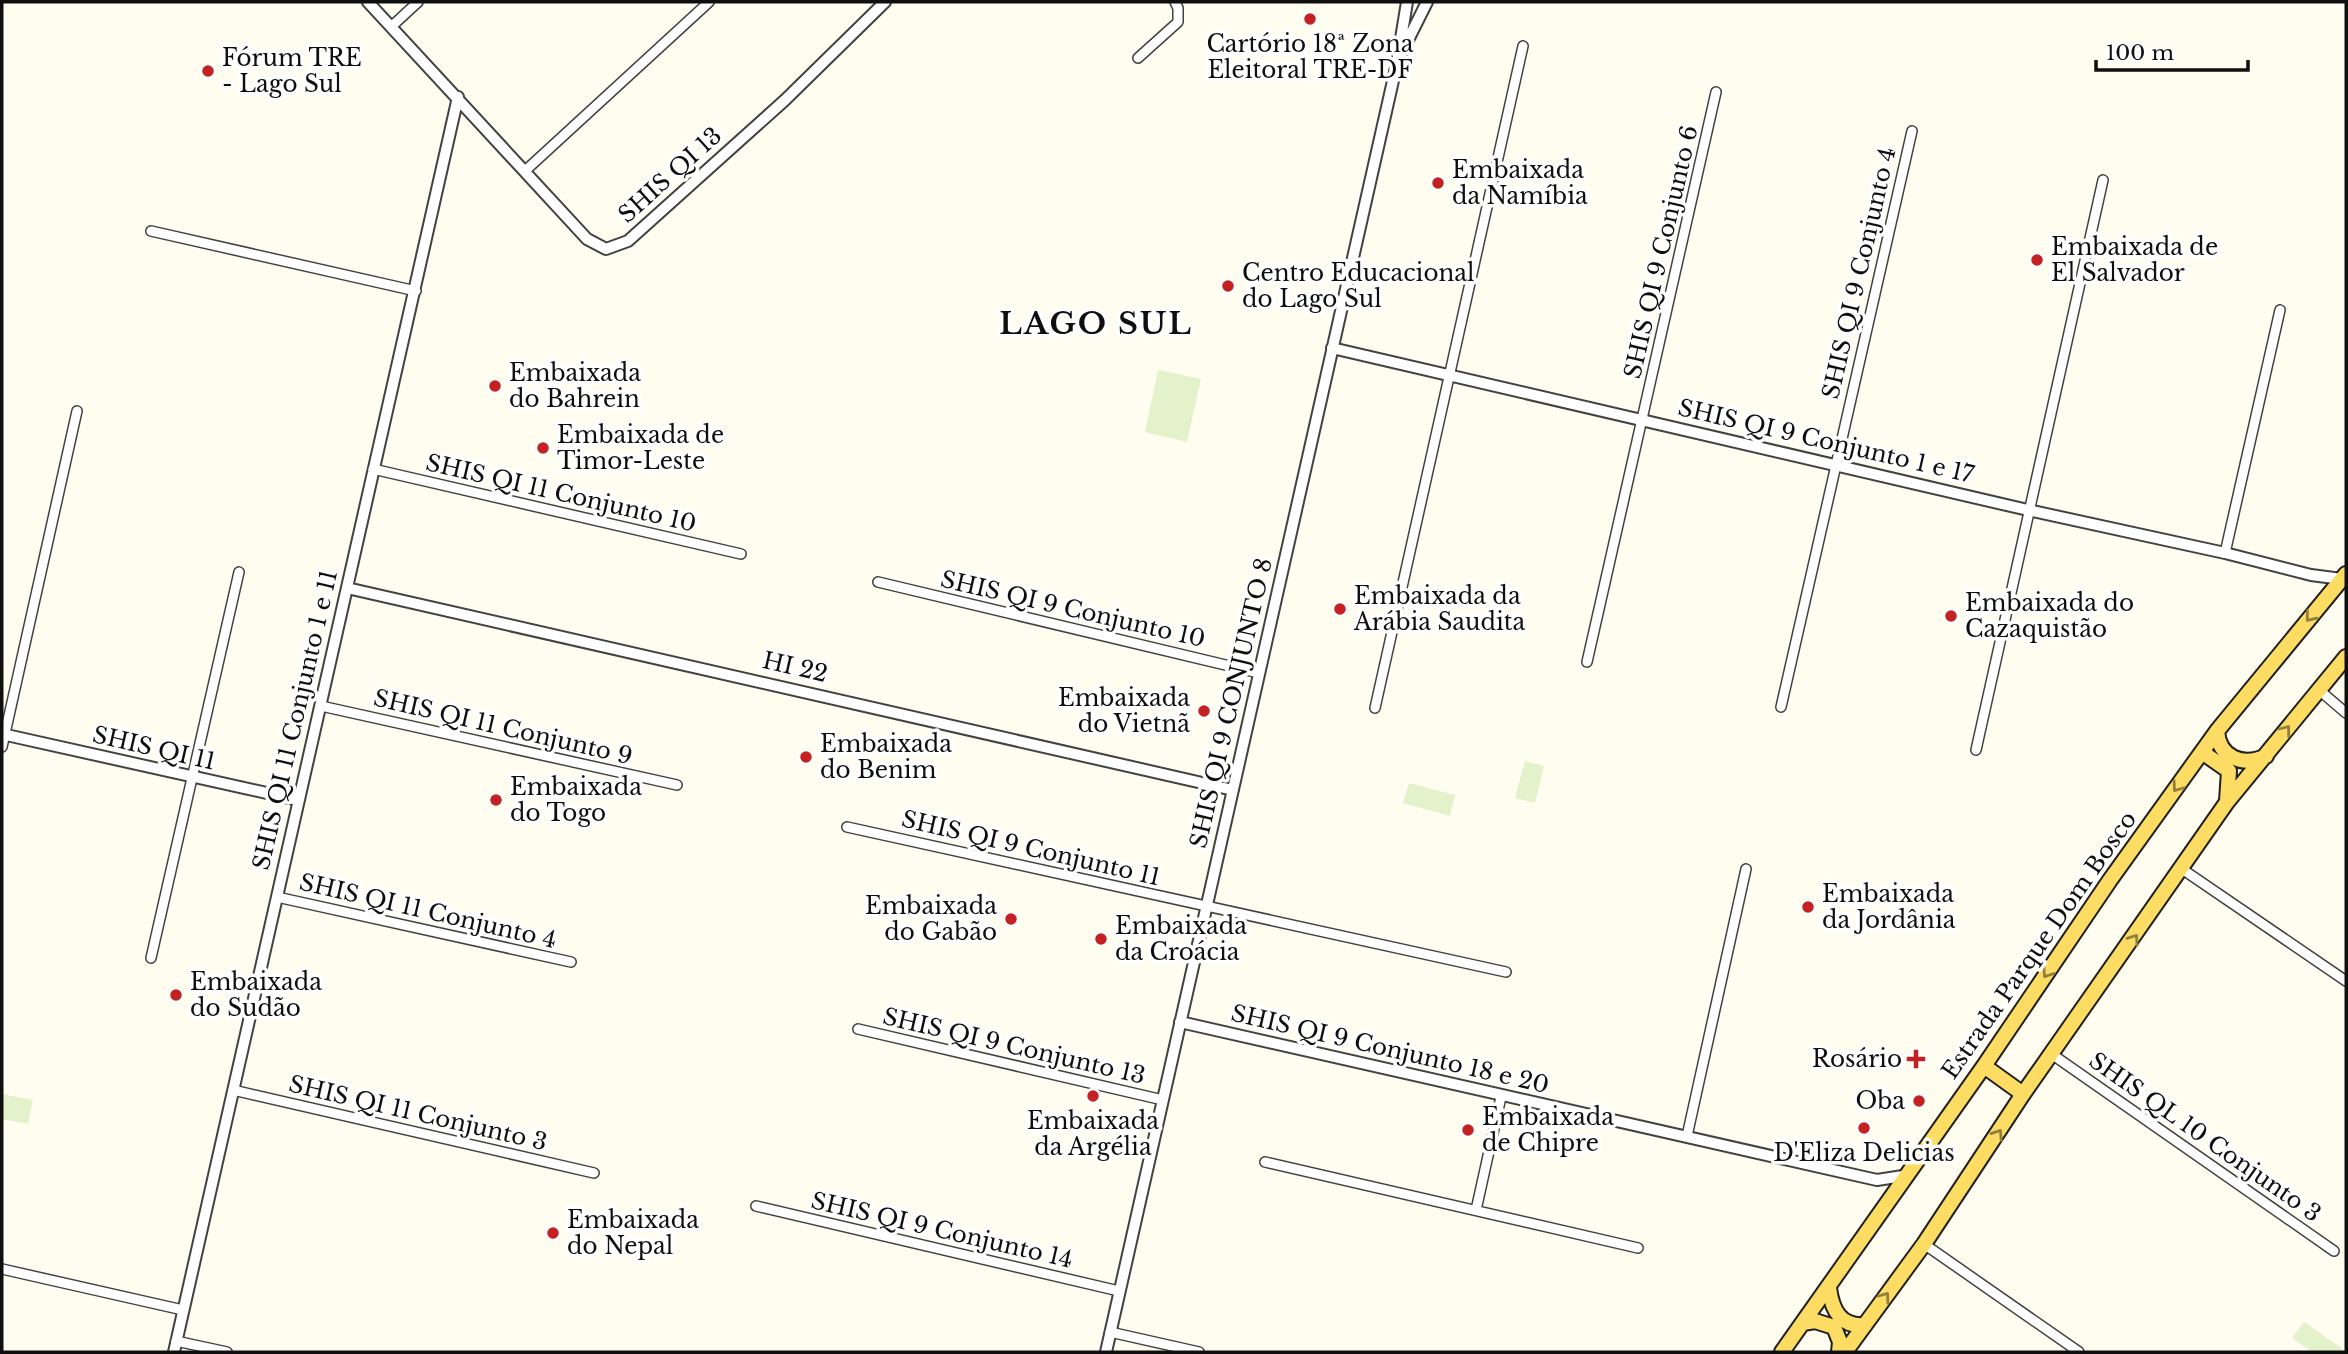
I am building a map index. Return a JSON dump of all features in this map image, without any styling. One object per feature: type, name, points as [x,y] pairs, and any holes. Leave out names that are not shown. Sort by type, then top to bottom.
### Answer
[{"type":"main road","name":"Estrada Parque Dom Bosco","points":[[1782,1352],[1903,1176],[1984,1066],[2110,880],[2217,731],[2344,577]]},
{"type":"main road","points":[[1845,1352],[1924,1244],[2023,1094],[2053,1055],[2227,802],[2346,657]]},
{"type":"main road","points":[[2217,731],[2220,747],[2226,755],[2247,761],[2266,756]]},
{"type":"main road","points":[[2202,752],[2229,771],[2227,802]]},
{"type":"main road","points":[[1984,1066],[2023,1094]]},
{"type":"main road","points":[[1829,1287],[1831,1302],[1838,1316],[1850,1324],[1865,1325]]},
{"type":"main road","points":[[1803,1323],[1815,1321],[1833,1327],[1840,1342],[1839,1352]]},
{"type":"street","name":"SHIS QI 13","points":[[368,2],[587,239],[606,249],[628,241],[785,100],[885,2]]},
{"type":"street","points":[[392,26],[418,2]]},
{"type":"street","points":[[526,170],[709,2]]},
{"type":"street","points":[[1138,58],[1178,22],[1175,2]]},
{"type":"street","points":[[1397,63],[1407,2]]},
{"type":"street","points":[[1397,63],[1427,2]]},
{"type":"street","points":[[1375,708],[1524,46]]},
{"type":"street","name":"SHIS QI 9 CONJUNTO 8","points":[[1106,1352],[1397,63]]},
{"type":"street","name":"SHIS QI 9 Conjunto 6","points":[[1587,662],[1716,92]]},
{"type":"street","name":"SHIS QI 11 Conjunto 1 e 11","points":[[175,1347],[458,97]]},
{"type":"street","name":"SHIS QI 9 Conjunto 4","points":[[1781,708],[1912,131]]},
{"type":"street","points":[[1976,750],[2103,180]]},
{"type":"street","points":[[151,231],[416,291]]},
{"type":"street","points":[[2225,553],[2280,310]]},
{"type":"street","name":"SHIS QI 9 Conjunto 1 e 17","points":[[1332,348],[2311,575],[2344,577]]},
{"type":"street","points":[[2,747],[77,411]]},
{"type":"street","name":"SHIS QI 11 Conjunto 10","points":[[373,470],[741,554]]},
{"type":"street","points":[[151,958],[239,572]]},
{"type":"street","points":[[2311,575],[2328,594]]},
{"type":"street","name":"SHIS QI 9 Conjunto 10","points":[[878,582],[1259,673]]},
{"type":"street","name":"HI 22","points":[[347,588],[1233,790]]},
{"type":"street","points":[[2318,689],[2346,713]]},
{"type":"street","name":"SHIS QI 11 Conjunto 9","points":[[321,706],[677,785]]},
{"type":"street","name":"SHIS QI 11","points":[[3,735],[299,800]]},
{"type":"street","name":"SHIS QI 9 Conjunto 11","points":[[847,827],[1506,972]]},
{"type":"street","points":[[1687,1136],[1746,869]]},
{"type":"street","points":[[2182,869],[2346,981]]},
{"type":"street","name":"SHIS QI 11 Conjunto 4","points":[[277,897],[571,962]]},
{"type":"street","name":"SHIS QI 9 Conjunto 18 e 20","points":[[1180,1022],[1501,1097],[1877,1180],[1903,1176]]},
{"type":"street","name":"SHIS QI 9 Conjunto 13","points":[[858,1029],[1163,1100]]},
{"type":"street","name":"SHIS QL 10 Conjunto 3","points":[[2053,1055],[2334,1251]]},
{"type":"street","name":"SHIS QI 11 Conjunto 3","points":[[233,1090],[594,1173]]},
{"type":"street","points":[[1476,1210],[1501,1097]]},
{"type":"street","points":[[1265,1162],[1638,1248]]},
{"type":"street","points":[[1877,1180],[1883,1186],[1887,1201]]},
{"type":"street","name":"SHIS QI 9 Conjunto 14","points":[[756,1206],[1119,1291]]},
{"type":"street","points":[[1924,1244],[2079,1352]]},
{"type":"street","points":[[2,1269],[183,1310]]},
{"type":"street","points":[[1110,1332],[1199,1352]]},
{"type":"street","points":[[175,1347],[227,1352]]},
{"type":"green space","points":[[1158,370],[1201,379],[1187,442],[1145,432]]},
{"type":"green space","points":[[1525,761],[1544,766],[1535,803],[1515,798]]},
{"type":"green space","points":[[1409,783],[1455,795],[1450,816],[1403,803]]},
{"type":"green space","points":[[2,1094],[33,1100],[28,1124],[2,1119]]},
{"type":"green space","points":[[2304,1322],[2343,1349],[2340,1352],[2312,1352],[2292,1338]]},
{"type":"place","name":"Cartório 18ª Zona Eleitoral TRE-DF","points":[[1310,19]]},
{"type":"place","name":"Fórum TRE - Lago Sul","points":[[208,71]]},
{"type":"place","name":"Embaixada da Namíbia","points":[[1438,183]]},
{"type":"place","name":"Embaixada de El Salvador","points":[[2037,260]]},
{"type":"place","name":"Centro Educacional do Lago Sul","points":[[1228,286]]},
{"type":"place","name":"Embaixada do Bahrein","points":[[495,386]]},
{"type":"place","name":"Embaixada de Timor-Leste","points":[[543,448]]},
{"type":"place","name":"Embaixada da Arábia Saudita","points":[[1340,609]]},
{"type":"place","name":"Embaixada do Cazaquistão","points":[[1951,616]]},
{"type":"place","name":"Embaixada do Vietnã","points":[[1204,711]]},
{"type":"place","name":"Embaixada do Benim","points":[[806,757]]},
{"type":"place","name":"Embaixada do Togo","points":[[496,800]]},
{"type":"place","name":"Embaixada da Jordânia","points":[[1808,907]]},
{"type":"place","name":"Embaixada do Gabão","points":[[1011,919]]},
{"type":"place","name":"Embaixada da Croácia","points":[[1101,939]]},
{"type":"place","name":"Embaixada do Sudão","points":[[176,995]]},
{"type":"place","name":"Rosário","points":[[1916,1059]]},
{"type":"place","name":"Embaixada da Argélia","points":[[1093,1096]]},
{"type":"place","name":"Oba","points":[[1919,1101]]},
{"type":"place","name":"D'Eliza Delicias","points":[[1864,1128]]},
{"type":"place","name":"Embaixada de Chipre","points":[[1468,1130]]},
{"type":"place","name":"Embaixada do Nepal","points":[[553,1233]]},
{"type":"district","name":"LAGO SUL","points":[[1096,324]]}]
